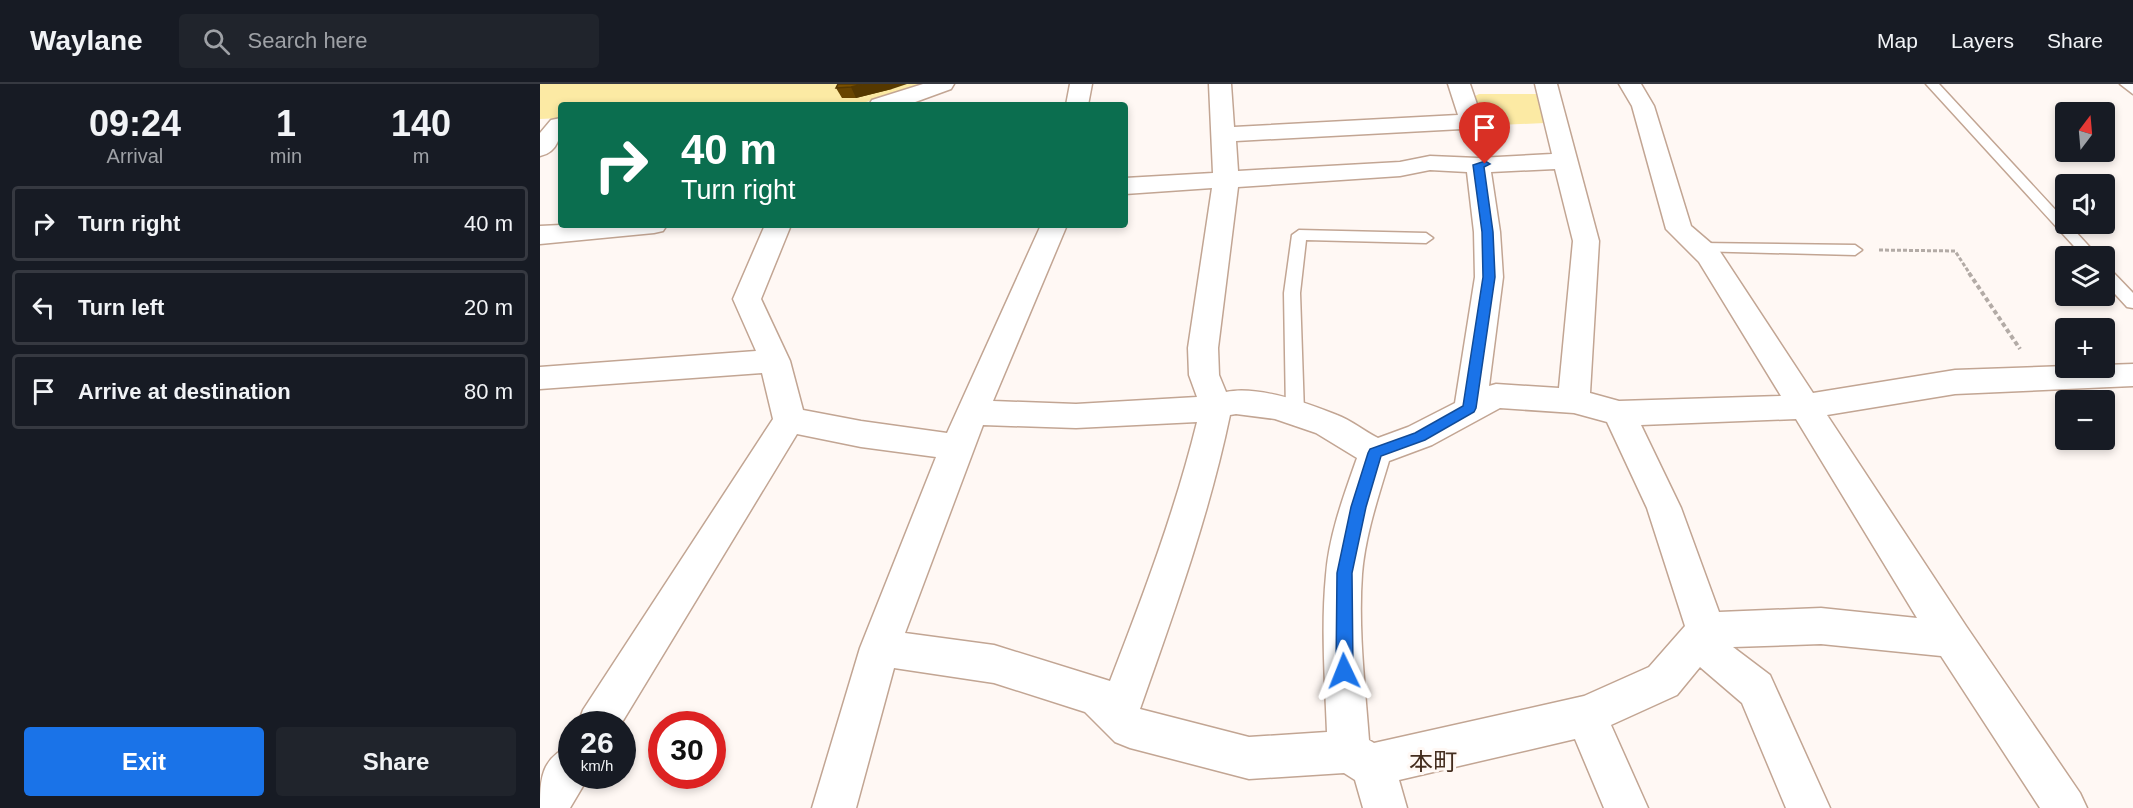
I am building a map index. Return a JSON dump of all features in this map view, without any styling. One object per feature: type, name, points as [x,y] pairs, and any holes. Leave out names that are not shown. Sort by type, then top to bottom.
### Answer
[{"type":"street","points":[[892,102],[943,84]]},
{"type":"street","points":[[1078,102],[1081,84]]},
{"type":"street","points":[[1117,715],[1165,586],[1202,469],[1216,407],[1204,375],[1203,348],[1226,181],[1220,84]]},
{"type":"street","points":[[1459,84],[1482,164],[1489,277],[1470,408]]},
{"type":"street","points":[[1546,84],[1586,241],[1574,401]]},
{"type":"street","points":[[1630,84],[1643,106],[1679,229],[1709,256],[1952,639],[2065,808]]},
{"type":"street","points":[[1223,135],[1471,122]]},
{"type":"street","points":[[540,149],[553,125]]},
{"type":"street","points":[[1128,186],[1400,169],[1430,163],[1567,161]]},
{"type":"street","points":[[540,235],[620,228]]},
{"type":"street","points":[[606,711],[789,420],[775,361],[747,299],[777,228]]},
{"type":"street","points":[[834,808],[880,648],[957,447],[1052,228]]},
{"type":"street","points":[[540,378],[775,361]]},
{"type":"street","points":[[1375,453],[1420,436],[1496,396],[1574,401],[1619,414],[1804,407],[1955,382],[2133,375]]},
{"type":"street","points":[[973,412],[1076,416],[1216,407],[1236,402],[1276,407],[1327,424],[1375,453]]},
{"type":"street","points":[[1619,414],[1664,508],[1715,657],[1756,689],[1808,808]]},
{"type":"street","points":[[789,420],[861,434],[957,447]]},
{"type":"street","points":[[1375,453],[1358,507],[1344,573],[1343,651],[1359,758],[1378,781],[1385,808]]},
{"type":"street","points":[[880,648],[994,664],[1098,696],[1130,728],[1250,758],[1359,758],[1586,716],[1663,681],[1706,630],[1821,626],[1952,639]]},
{"type":"street","points":[[1586,716],[1626,808]]},
{"type":"street","points":[[545,808],[558,788]]},
{"type":"lane","points":[[1932,84],[2082,246]]},
{"type":"lane","points":[[2126,84],[2133,90]]},
{"type":"lane","points":[[1295,413],[1292,293],[1299,235],[1426,238]]},
{"type":"lane","points":[[1700,248],[1855,250]]},
{"type":"lane","points":[[2115,284],[2133,303]]},
{"type":"path","points":[[1855,250],[1955,251],[2040,379]]},
{"type":"shaded area","points":[[540,84],[923,84],[888,97],[866,102],[558,102],[558,118],[540,119]]},
{"type":"shaded area","points":[[1479,94],[1536,94],[1545,123],[1477,126],[1471,98]]},
{"type":"building","points":[[838,84],[863,84],[836,88]]},
{"type":"district","name":"本町","points":[[1433,761]]},
{"type":"route","points":[[1344,671],[1344,573],[1358,507],[1375,453],[1420,436],[1470,408],[1473,373],[1489,277],[1487,232],[1478,165],[1485,164]]}]
